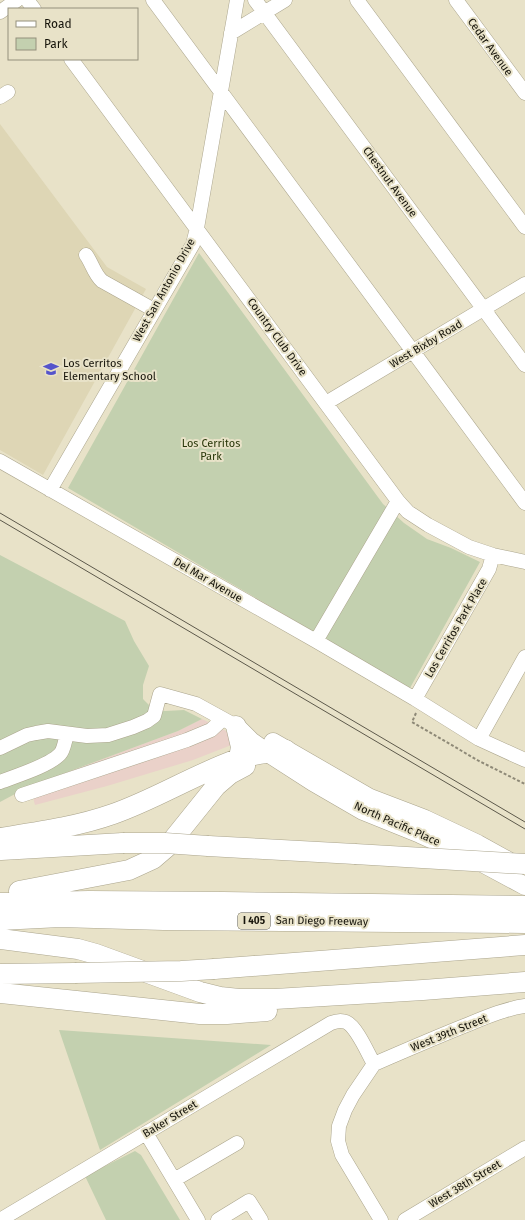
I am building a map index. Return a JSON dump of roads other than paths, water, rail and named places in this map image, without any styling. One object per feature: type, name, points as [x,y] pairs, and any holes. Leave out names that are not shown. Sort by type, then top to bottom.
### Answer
[{"type":"highway","points":[[10,891],[129,870],[153,859],[171,842],[216,786],[238,764],[241,746],[229,722]]},
{"type":"highway","points":[[0,838],[65,828],[112,815],[153,798],[214,769],[238,764],[277,752]]},
{"type":"highway","points":[[0,850],[123,843],[165,843],[525,864]]},
{"type":"highway","points":[[10,891],[525,893]]},
{"type":"highway","points":[[0,903],[89,902],[482,909],[520,920]]},
{"type":"highway","points":[[0,910],[397,910],[482,909],[525,906]]},
{"type":"highway","name":"San Diego Freeway","points":[[0,920],[60,917],[180,920],[520,920]]},
{"type":"highway","points":[[0,939],[78,949],[96,954],[200,992],[220,997],[259,1000],[525,982]]},
{"type":"highway","points":[[0,974],[167,972],[525,945]]},
{"type":"highway","points":[[0,992],[179,1012],[227,1014],[276,1010],[423,990]]},
{"type":"main road","name":"North Pacific Place","points":[[229,722],[256,732],[313,782],[363,810],[471,857],[525,886]]},
{"type":"main road","name":"North Pacific Place","points":[[277,752],[370,798],[425,819],[478,844],[525,870]]},
{"type":"street","points":[[0,12],[17,0]]},
{"type":"street","points":[[27,0],[33,8]]},
{"type":"street","points":[[153,0],[525,503]]},
{"type":"street","name":"West San Antonio Drive","points":[[50,490],[192,244],[197,228],[237,0]]},
{"type":"street","name":"Chestnut Avenue","points":[[255,0],[525,365]]},
{"type":"street","points":[[231,32],[285,0]]},
{"type":"street","points":[[357,0],[525,227]]},
{"type":"street","name":"Cedar Avenue","points":[[456,0],[525,94]]},
{"type":"street","name":"Country Club Drive","points":[[72,60],[398,501],[408,512],[428,525],[469,547],[493,555],[525,562]]},
{"type":"street","points":[[86,255],[91,260],[99,278],[102,281],[154,310]]},
{"type":"street","name":"West Bixby Road","points":[[326,403],[525,284]]},
{"type":"street","name":"Del Mar Avenue","points":[[0,461],[415,699]]},
{"type":"street","points":[[316,641],[398,501]]},
{"type":"street","name":"Los Cerritos Park Place","points":[[415,699],[489,569],[493,555]]},
{"type":"street","points":[[479,739],[525,658]]},
{"type":"street","name":"North Pacific Place","points":[[67,734],[108,736],[133,728],[154,716],[160,694],[196,704],[229,722]]},
{"type":"street","points":[[415,699],[479,739],[525,760]]},
{"type":"street","points":[[22,795],[187,740],[229,722]]},
{"type":"street","points":[[0,748],[28,735],[36,733],[48,731],[67,734],[61,754],[52,760],[0,782]]},
{"type":"street","name":"West 39th Street","points":[[374,1064],[433,1038],[487,1017],[525,1006]]},
{"type":"street","name":"Baker Street","points":[[0,1220],[331,1023],[340,1020],[347,1022],[354,1029],[374,1064]]},
{"type":"street","points":[[374,1064],[353,1095],[345,1110],[339,1126],[338,1141],[342,1155],[381,1220]]},
{"type":"street","points":[[146,1133],[198,1220]]},
{"type":"street","points":[[174,1180],[237,1143]]},
{"type":"street","name":"West 38th Street","points":[[405,1220],[525,1148]]},
{"type":"street","points":[[218,1220],[249,1201],[261,1220]]},
{"type":"tram line","points":[[0,513],[525,822]]},
{"type":"tram line","points":[[0,520],[525,829]]},
{"type":"place","name":"Los Cerritos Elementary School","points":[[51,369]]},
{"type":"park label","name":"Los Cerritos Park","points":[[211,449]]}]
